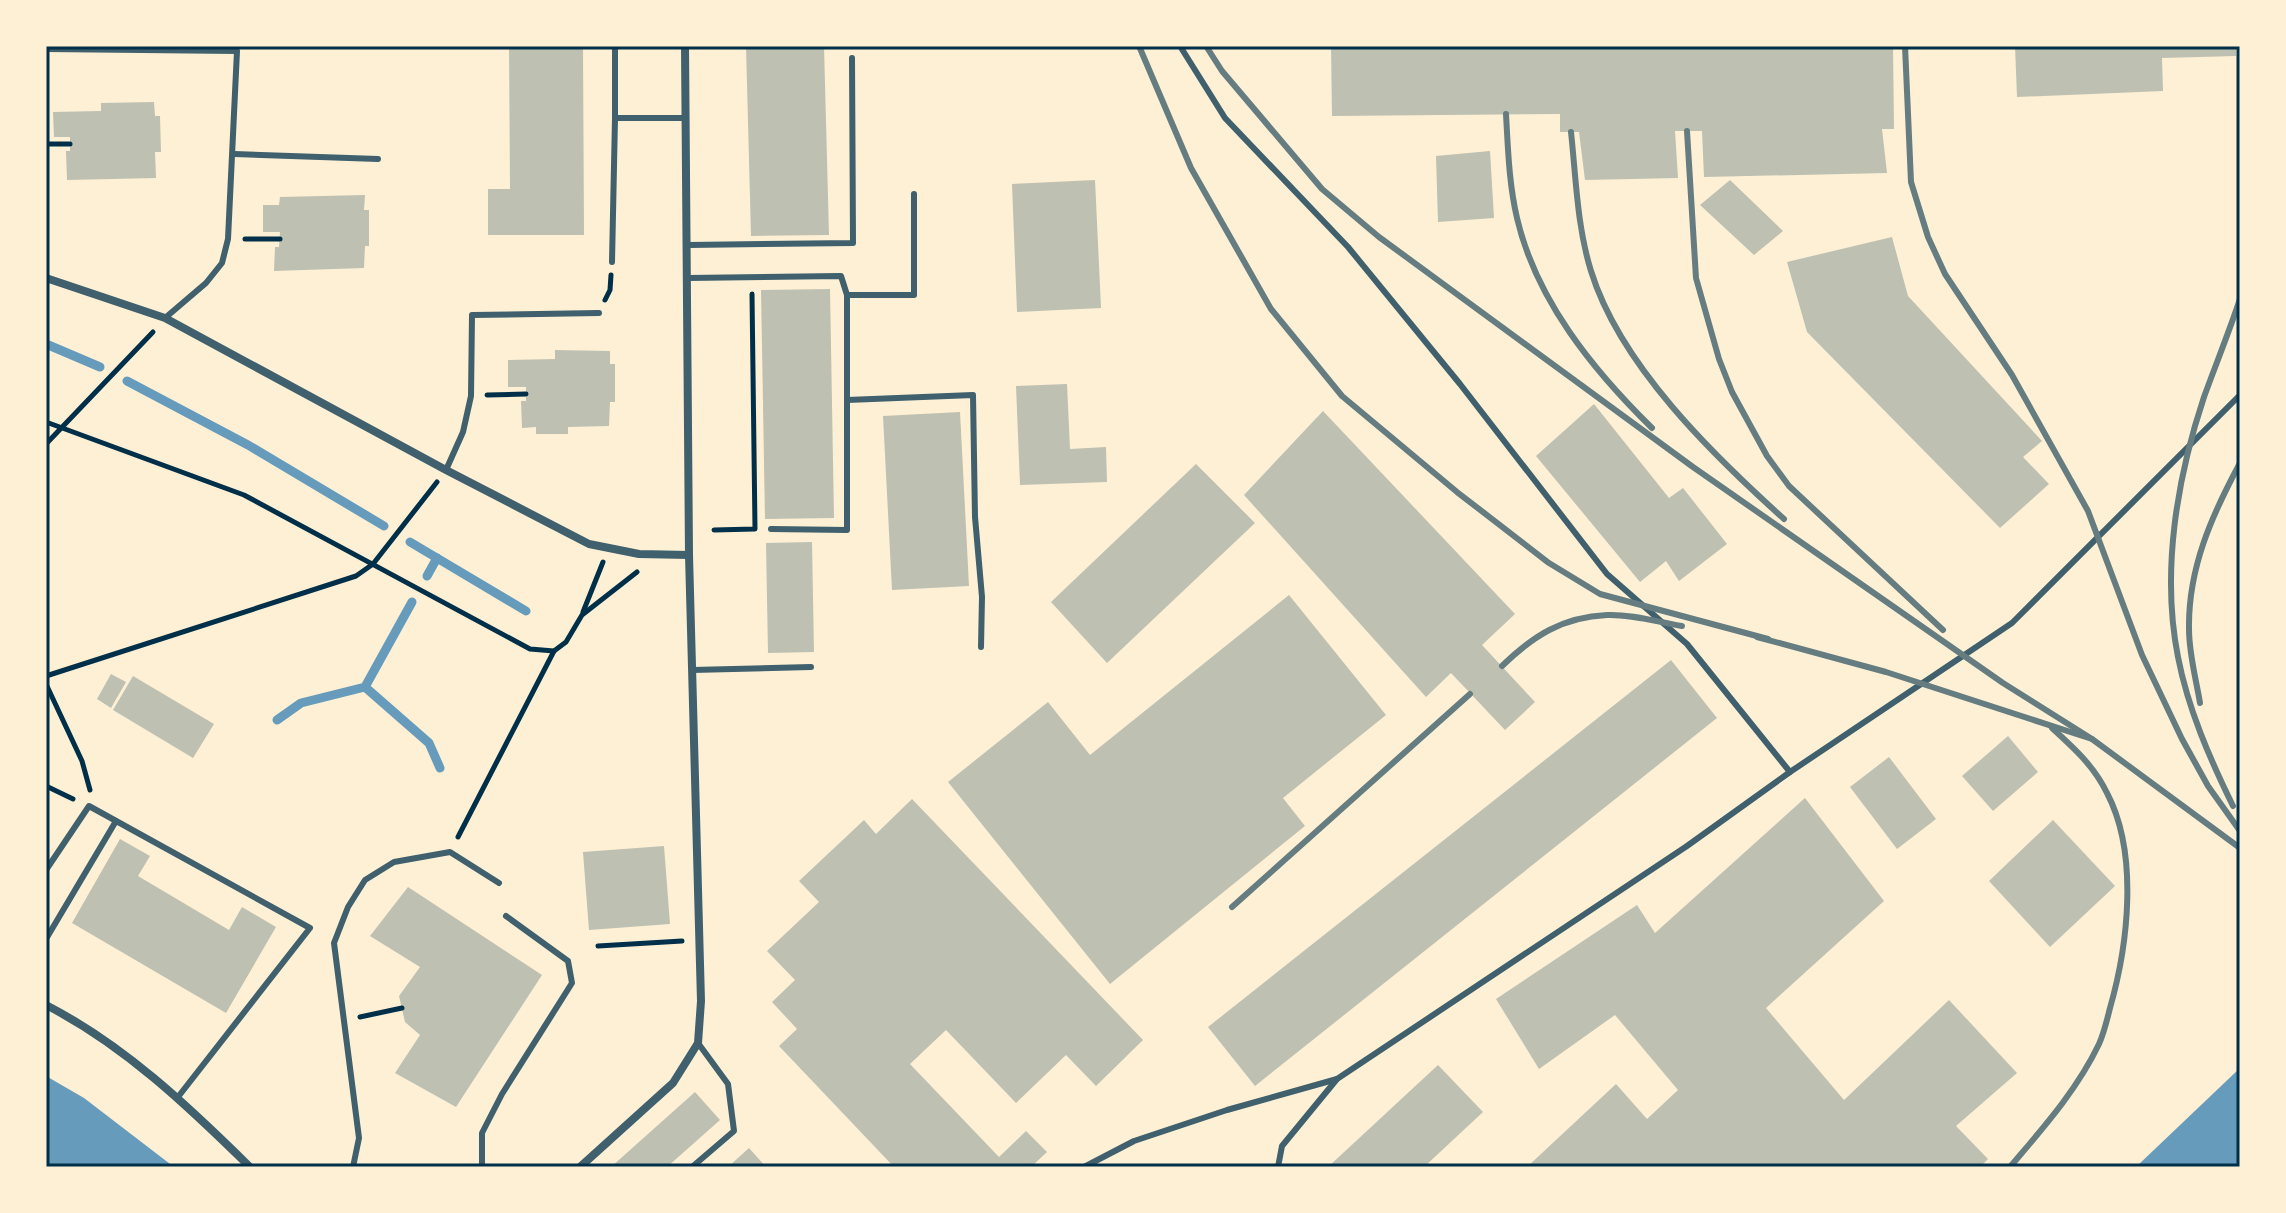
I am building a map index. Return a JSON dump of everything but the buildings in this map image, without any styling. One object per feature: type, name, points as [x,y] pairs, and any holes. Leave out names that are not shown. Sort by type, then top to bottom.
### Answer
[{"type":"street","points":[[580,1167],[673,1083],[698,1043],[701,1001],[689,555],[685,46]]},
{"type":"street","points":[[46,278],[165,318],[589,544],[639,554],[689,555]]},
{"type":"street","points":[[46,1005],[77,1021],[178,1097],[250,1167]]},
{"type":"lane","points":[[612,262],[615,46]]},
{"type":"lane","points":[[1180,46],[1225,118],[1348,247],[1460,384],[1607,574],[1687,644],[1790,772]]},
{"type":"lane","points":[[46,49],[237,51],[228,239],[222,263],[206,283],[165,318]]},
{"type":"lane","points":[[688,245],[853,243],[852,58]]},
{"type":"lane","points":[[615,118],[686,118]]},
{"type":"lane","points":[[234,154],[378,159]]},
{"type":"lane","points":[[847,295],[914,295],[914,194]]},
{"type":"lane","points":[[688,278],[841,276],[847,295],[847,530],[771,529]]},
{"type":"lane","points":[[446,470],[463,432],[471,396],[472,315],[599,313]]},
{"type":"lane","points":[[847,400],[973,395],[975,517],[982,597],[981,647]]},
{"type":"lane","points":[[1278,1167],[1282,1146],[1337,1079],[1687,846],[1790,772],[2012,623],[2240,395]]},
{"type":"lane","points":[[692,670],[811,667]]},
{"type":"lane","points":[[46,870],[89,806],[310,928],[178,1097]]},
{"type":"lane","points":[[46,939],[116,821]]},
{"type":"lane","points":[[353,1167],[359,1138],[334,943],[348,907],[365,880],[394,862],[450,852],[499,883]]},
{"type":"lane","points":[[482,1167],[482,1133],[502,1094],[572,983],[568,961],[506,916]]},
{"type":"lane","points":[[692,1167],[734,1131],[728,1084],[698,1043]]},
{"type":"lane","points":[[1084,1167],[1147,1137],[1227,1110],[1337,1079]]},
{"type":"path","points":[[46,144],[70,144]]},
{"type":"path","points":[[228,239],[280,239]]},
{"type":"path","points":[[599,313],[610,290],[612,262]]},
{"type":"path","points":[[714,530],[755,529],[752,277]]},
{"type":"path","points":[[46,444],[165,318]]},
{"type":"path","points":[[471,396],[526,394]]},
{"type":"path","points":[[46,422],[244,495],[530,649],[554,651]]},
{"type":"path","points":[[46,676],[356,576],[373,564],[446,470]]},
{"type":"path","points":[[450,852],[554,651],[566,642],[582,615],[603,561],[615,565]]},
{"type":"path","points":[[582,615],[638,571],[626,568]]},
{"type":"path","points":[[46,684],[82,761],[90,785],[89,806],[46,786]]},
{"type":"path","points":[[598,946],[699,940]]},
{"type":"path","points":[[376,1014],[402,1008]]},
{"type":"water","points":[[2240,1068],[2240,1167],[2136,1167]]},
{"type":"water","points":[[46,1076],[84,1098],[174,1167],[46,1167]]},
{"type":"waterway","points":[[46,344],[100,367]]},
{"type":"waterway","points":[[127,381],[248,445],[384,526]]},
{"type":"waterway","points":[[410,542],[526,611]]},
{"type":"waterway","points":[[427,576],[437,558]]},
{"type":"waterway","points":[[277,720],[301,703],[365,687],[412,602]]},
{"type":"waterway","points":[[365,687],[429,743],[440,768]]},
{"type":"railway","points":[[1139,46],[1191,168],[1271,309],[1342,396],[1457,492],[1549,563],[1600,594],[1768,639]]},
{"type":"railway","points":[[1206,46],[1222,71],[1322,189],[1379,237],[1693,467],[2003,683],[2092,739]]},
{"type":"railway","points":[[1905,46],[1911,182],[1928,237],[1945,274],[2012,375],[2088,511],[2142,655],[2208,786],[2240,831]]},
{"type":"railway","points":[[1506,114],[1514,205],[1538,277],[1588,358],[1652,428]]},
{"type":"railway","points":[[1687,131],[1696,278],[1719,359],[1732,392],[1767,456],[1789,486],[1943,630]]},
{"type":"railway","points":[[1571,132],[1586,254],[1605,306],[1623,340],[1646,374],[1699,437],[1784,519]]},
{"type":"railway","points":[[2233,806],[2208,752],[2188,696],[2178,657],[2171,592],[2174,526],[2186,460],[2204,397],[2240,299]]},
{"type":"railway","points":[[2200,703],[2189,638],[2193,585],[2211,522],[2240,463]]},
{"type":"railway","points":[[1502,666],[1537,637],[1576,620],[1616,615],[1682,626]]},
{"type":"railway","points":[[1757,637],[1886,672],[2092,739],[2240,848]]},
{"type":"railway","points":[[1232,907],[1470,694]]},
{"type":"railway","points":[[2010,1167],[2070,1093],[2099,1044],[2116,983],[2125,928],[2127,871],[2117,817],[2096,774],[2052,728]]}]
